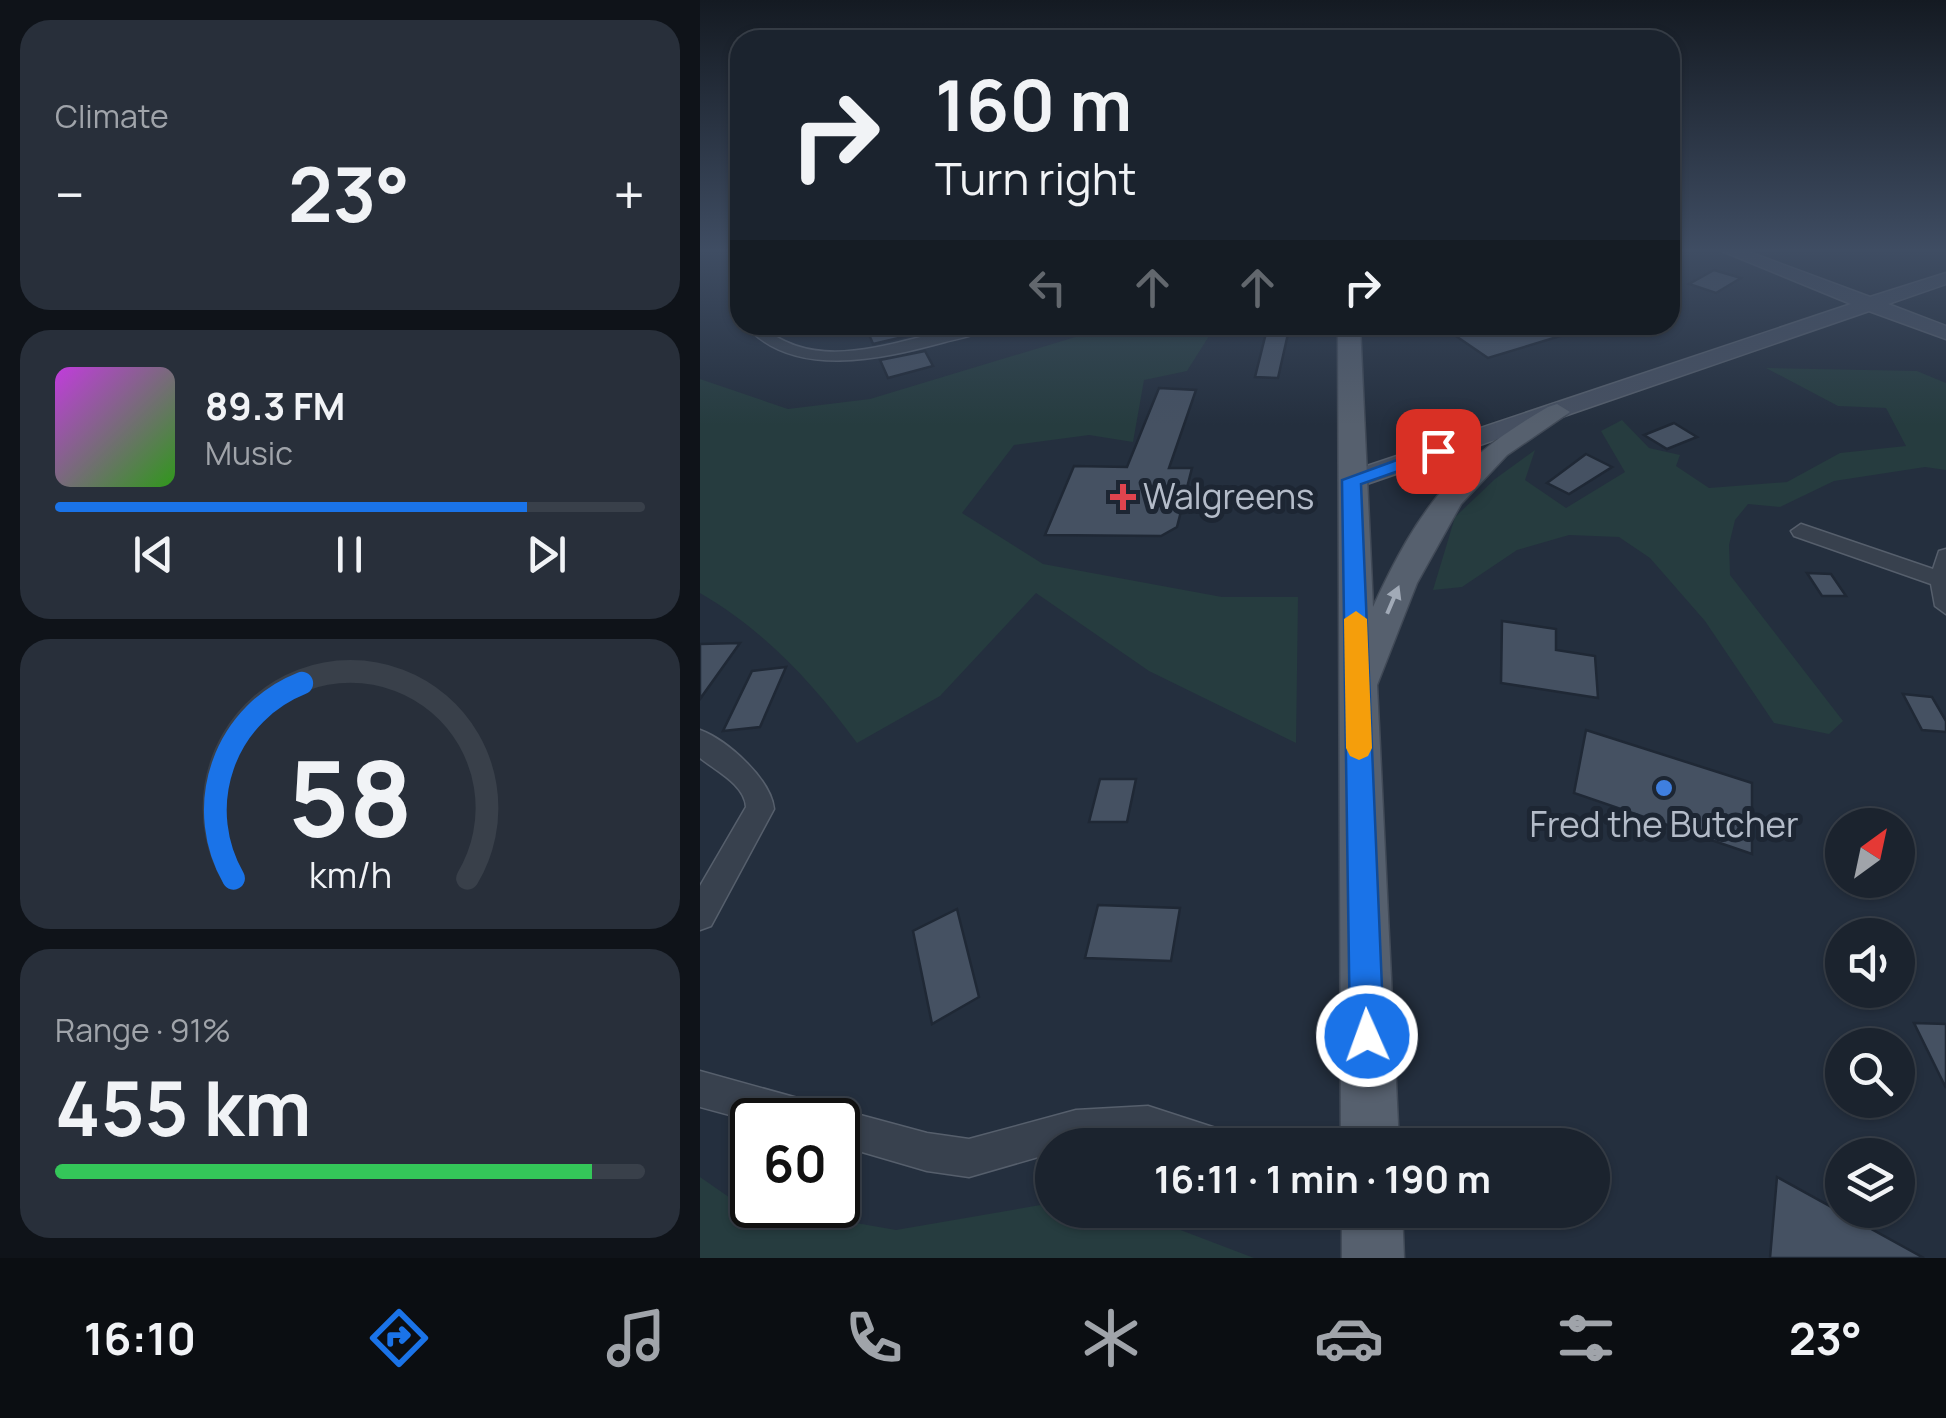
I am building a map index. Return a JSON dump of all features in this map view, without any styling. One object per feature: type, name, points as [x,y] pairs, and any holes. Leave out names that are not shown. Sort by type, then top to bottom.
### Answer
[{"type":"main road","points":[[1352,480],[1858,308]]},
{"type":"main road","points":[[1879,308],[1946,333]]},
{"type":"main road","points":[[1349,335],[1370,1128]]},
{"type":"main road","points":[[1357,691],[1404,572],[1431,527],[1498,449],[1557,412]]},
{"type":"main road","points":[[1372,1228],[1373,1258]]},
{"type":"street","points":[[763,335],[792,351],[848,355],[949,335]]},
{"type":"street","points":[[1801,531],[1943,581]]},
{"type":"street","points":[[1946,556],[1946,606]]},
{"type":"street","points":[[700,741],[710,754],[758,788],[761,800],[760,809],[700,915]]},
{"type":"street","points":[[700,1089],[733,1098]]},
{"type":"street","points":[[1076,1128],[1148,1124],[1161,1128]]},
{"type":"street","points":[[860,1133],[926,1152],[969,1158],[1035,1139]]},
{"type":"green space","points":[[1082,335],[1210,335],[1187,371],[1144,380],[1133,442],[1089,435],[1014,445],[962,513],[1043,564],[1222,597],[1298,597],[1296,743],[1149,671],[1036,593],[940,696],[857,743],[767,641],[700,593],[700,379],[788,409],[870,399]]},
{"type":"green space","points":[[1766,368],[1917,371],[1946,383],[1946,470],[1925,467],[1834,481],[1780,507],[1748,504],[1735,520],[1729,545],[1730,575],[1843,721],[1829,734],[1774,723],[1705,621],[1650,558],[1619,537],[1569,535],[1517,550],[1462,587],[1433,590],[1455,517],[1495,479],[1535,450],[1525,480],[1566,508],[1625,472],[1601,431],[1622,420],[1649,448],[1680,455],[1676,466],[1709,488],[1787,482],[1840,453],[1906,446],[1886,408],[1838,406]]},
{"type":"green space","points":[[700,1177],[730,1198],[730,1228],[860,1228],[860,1224],[896,1230],[1035,1206],[1035,1228],[1175,1228],[1254,1258],[700,1258]]},
{"type":"building","points":[[869,335],[912,335],[873,344]]},
{"type":"building","points":[[1266,335],[1288,335],[1278,378],[1255,377]]},
{"type":"building","points":[[1454,335],[1564,335],[1488,358]]},
{"type":"building","points":[[925,351],[933,366],[888,378],[880,360]]},
{"type":"building","name":"Walgreens","points":[[1159,388],[1196,390],[1169,468],[1192,468],[1177,527],[1161,536],[1045,535],[1074,466],[1127,467]]},
{"type":"building","points":[[1674,423],[1697,437],[1667,449],[1644,435]]},
{"type":"building","points":[[1586,454],[1612,467],[1569,494],[1547,483]]},
{"type":"building","points":[[1807,573],[1831,574],[1846,596],[1822,596]]},
{"type":"building","points":[[1502,621],[1556,629],[1556,650],[1595,656],[1598,698],[1501,683]]},
{"type":"building","points":[[740,643],[700,699],[700,644]]},
{"type":"building","points":[[786,667],[760,727],[723,731],[752,671]]},
{"type":"building","points":[[1903,694],[1932,697],[1946,721],[1946,732],[1922,730]]},
{"type":"building","name":"Fred the Butcher","points":[[1586,730],[1752,783],[1752,854],[1574,793]]},
{"type":"building","points":[[1100,779],[1136,779],[1127,822],[1089,822]]},
{"type":"building","points":[[1098,905],[1180,908],[1171,961],[1085,958]]},
{"type":"building","points":[[957,909],[979,997],[932,1024],[913,931]]},
{"type":"building","points":[[1914,1023],[1946,1024],[1946,1088]]},
{"type":"building","points":[[1777,1177],[1825,1203],[1825,1228],[1870,1228],[1924,1258],[1770,1258]]},
{"type":"slow traffic","points":[[1356,619],[1359,748]]},
{"type":"place","name":"Walgreens","points":[[1123,497]]},
{"type":"place","name":"Fred the Butcher","points":[[1664,788]]},
{"type":"route","points":[[1367,1036],[1352,480],[1438,451]]}]
